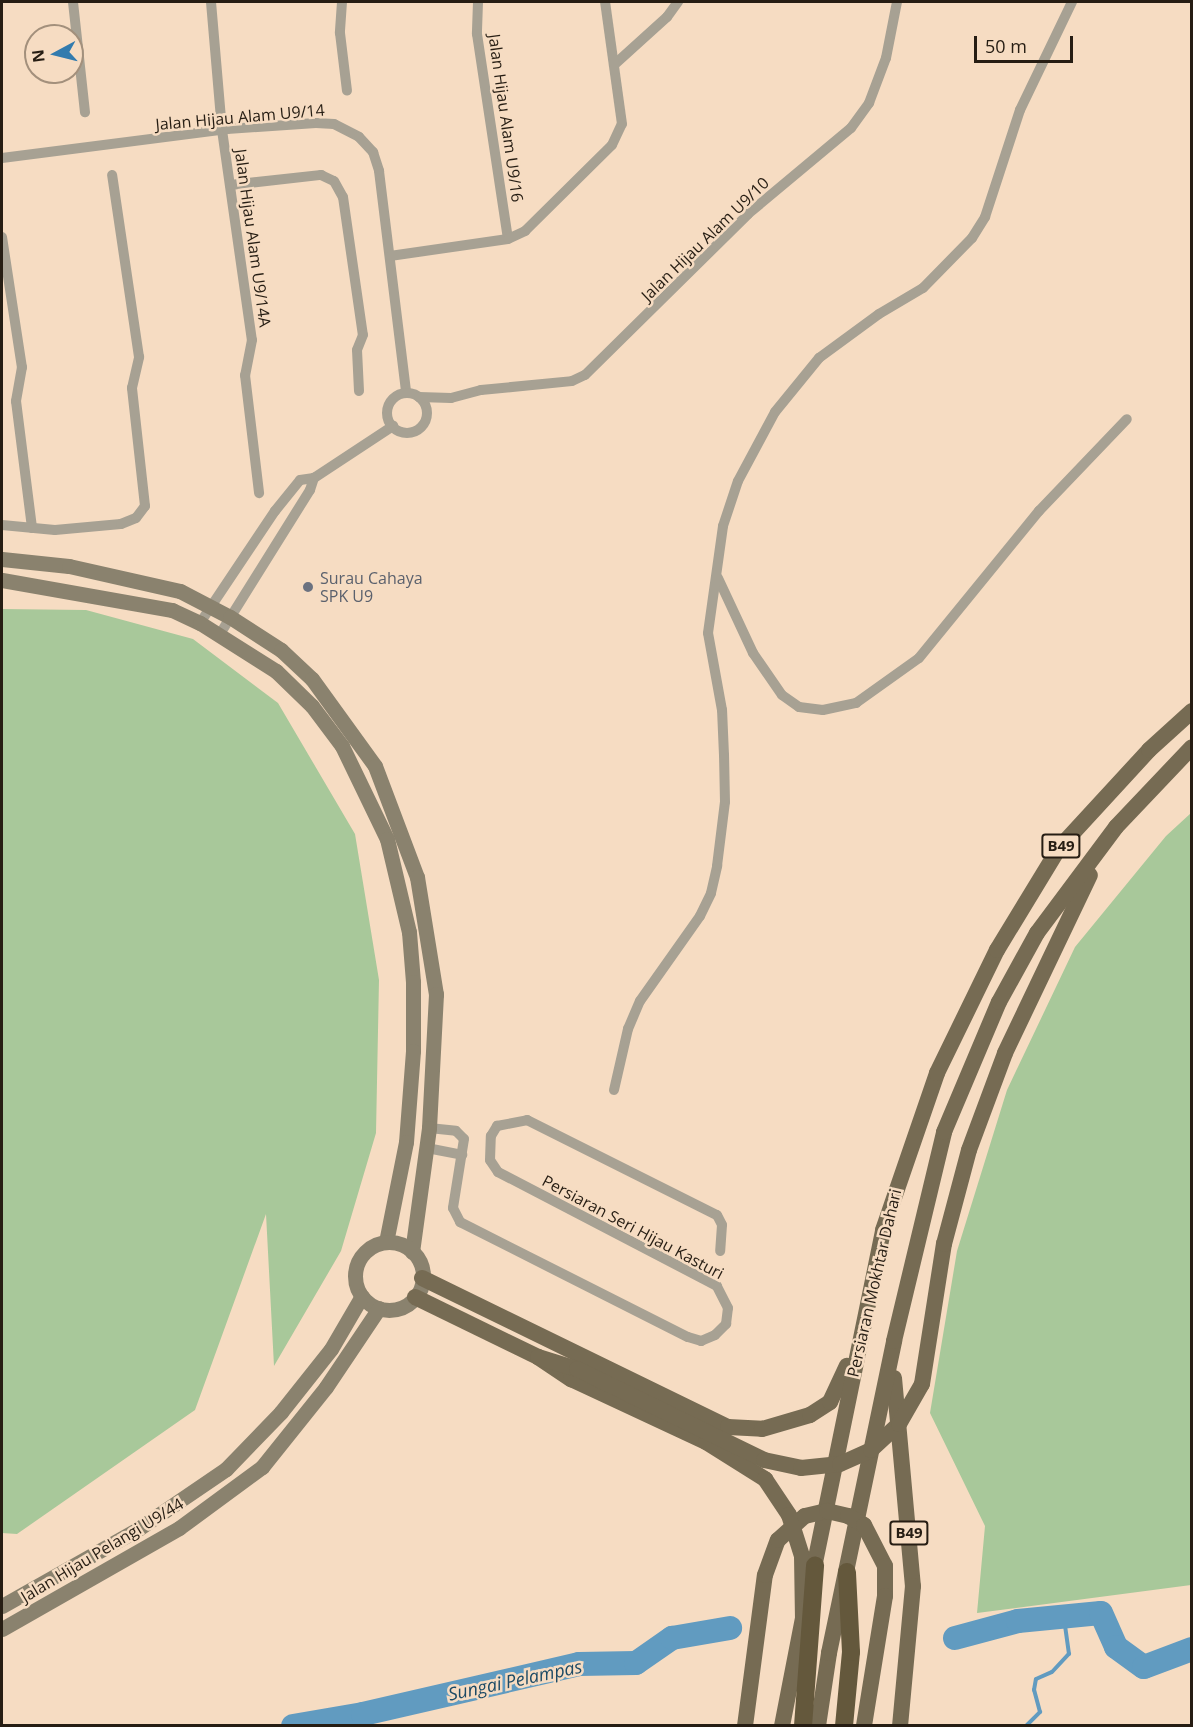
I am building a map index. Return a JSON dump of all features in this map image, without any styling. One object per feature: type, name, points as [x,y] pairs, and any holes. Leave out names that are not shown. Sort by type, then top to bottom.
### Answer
[{"type":"highway","points":[[803,1725],[814,1565]]},
{"type":"highway","points":[[844,1725],[851,1652],[847,1572]]},
{"type":"main road","name":"Persiaran Mokhtar Dahari","points":[[782,1725],[883,1230],[909,1145],[937,1073],[997,950],[1059,848],[1149,750],[1191,711]]},
{"type":"main road","name":"Persiaran Mokhtar Dahari","points":[[818,1725],[894,1341],[944,1132],[999,1002],[1037,933],[1116,827],[1191,747]]},
{"type":"main road","points":[[538,1357],[577,1369],[764,1460],[801,1468],[840,1464],[871,1450],[899,1424],[922,1384],[944,1244],[969,1150],[1005,1053],[1049,955],[1116,827]]},
{"type":"main road","points":[[422,1278],[728,1427],[772,1427],[820,1409],[830,1402],[859,1340]]},
{"type":"main road","points":[[415,1298],[538,1357],[571,1379],[706,1442],[765,1479],[789,1515],[802,1556],[803,1619]]},
{"type":"main road","name":"B49","points":[[894,1341],[894,1399],[902,1445],[913,1586],[900,1725]]},
{"type":"main road","points":[[745,1725],[765,1575],[778,1540],[805,1516],[827,1511],[848,1516],[864,1526],[885,1566],[885,1596],[864,1725]]},
{"type":"street","points":[[73,2],[86,112]]},
{"type":"street","name":"Jalan Hijau Alam U9/14A","points":[[211,2],[222,130],[252,340],[245,375],[259,493]]},
{"type":"street","points":[[342,2],[339,33],[347,91]]},
{"type":"street","name":"Jalan Hijau Alam U9/16","points":[[478,2],[477,34],[508,239]]},
{"type":"street","points":[[390,256],[508,239],[525,231],[612,145],[622,124],[605,2]]},
{"type":"street","points":[[615,64],[667,17],[678,2]]},
{"type":"street","name":"Jalan Hijau Alam U9/10","points":[[425,422],[434,408],[451,398],[481,390],[572,381],[600,362],[748,214],[851,128],[869,103],[886,58],[897,2]]},
{"type":"street","points":[[614,1090],[628,1029],[640,1001],[700,916],[711,892],[717,866],[725,802],[724,755],[722,710],[708,633],[709,604],[718,578],[723,526],[738,481],[775,412],[819,358],[879,314],[923,288],[950,265],[985,218],[1020,110],[1072,2]]},
{"type":"street","name":"Jalan Hijau Alam U9/14","points":[[2,158],[222,130],[316,123],[334,124],[359,137],[372,152],[379,171],[406,392]]},
{"type":"street","points":[[2,525],[55,530],[121,524],[136,518],[145,507],[132,388],[139,357],[112,175]]},
{"type":"street","points":[[230,185],[321,176],[334,181],[344,197],[363,335],[357,350],[360,391]]},
{"type":"street","points":[[2,237],[22,367],[16,401],[32,528]]},
{"type":"street","points":[[406,392],[389,403],[387,417],[393,426],[408,433],[425,422],[427,408],[419,397]]},
{"type":"street","name":"Jalan Hijau Alam U9/10","points":[[406,392],[419,397],[451,398]]},
{"type":"street","points":[[718,578],[753,653],[782,695],[799,707],[823,710],[856,703],[919,658],[1039,511],[1127,419]]},
{"type":"street","points":[[200,623],[209,606],[300,480],[314,478],[393,426]]},
{"type":"street","points":[[220,634],[310,490],[314,478]]},
{"type":"street","points":[[2,559],[80,568],[180,591],[230,617],[281,650],[312,679],[375,766],[417,877],[429,936],[436,994],[429,1128],[412,1252],[422,1278],[415,1298],[402,1307],[379,1308],[362,1296],[355,1279],[358,1262],[369,1248],[386,1242],[400,1244],[412,1252]]},
{"type":"street","points":[[2,580],[172,610],[200,623],[276,671],[312,706],[342,746],[387,839],[399,884],[413,982],[413,1051],[406,1142],[386,1242]]},
{"type":"street","name":"Persiaran Seri Hijau Kasturi","points":[[462,1155],[453,1208],[460,1222],[688,1337],[701,1341],[715,1335],[726,1324],[724,1294],[717,1286],[498,1172],[490,1160],[491,1136],[497,1126],[527,1120],[717,1215],[722,1224],[720,1251]]},
{"type":"street","points":[[427,1148],[462,1155],[464,1139],[460,1132],[429,1128]]},
{"type":"street","name":"Jalan Hijau Pelangi U9/44","points":[[2,1606],[138,1529],[226,1469],[281,1412],[317,1367],[362,1296]]},
{"type":"street","name":"Jalan Hijau Pelangi U9/44","points":[[2,1629],[179,1528],[262,1467],[326,1387],[379,1308]]},
{"type":"green space","points":[[2,609],[86,610],[193,639],[278,703],[355,834],[379,980],[376,1133],[341,1251],[274,1366],[266,1214],[195,1410],[17,1534],[2,1533]]},
{"type":"green space","points":[[1191,813],[1191,1585],[977,1613],[985,1526],[930,1413],[957,1251],[1007,1090],[1075,947],[1166,836]]},
{"type":"waterway","name":"Sungai Pelampas","points":[[955,1638],[1018,1621],[1101,1613],[1116,1647],[1144,1667],[1192,1649]]},
{"type":"waterway","points":[[1026,1726],[1040,1712],[1034,1690],[1036,1679],[1052,1672],[1069,1654],[1064,1619]]},
{"type":"waterway","name":"Sungai Pelampas","points":[[293,1726],[363,1714],[579,1664],[636,1663],[672,1638],[730,1628]]},
{"type":"place","name":"Surau Cahaya SPK U9","points":[[308,587]]}]
